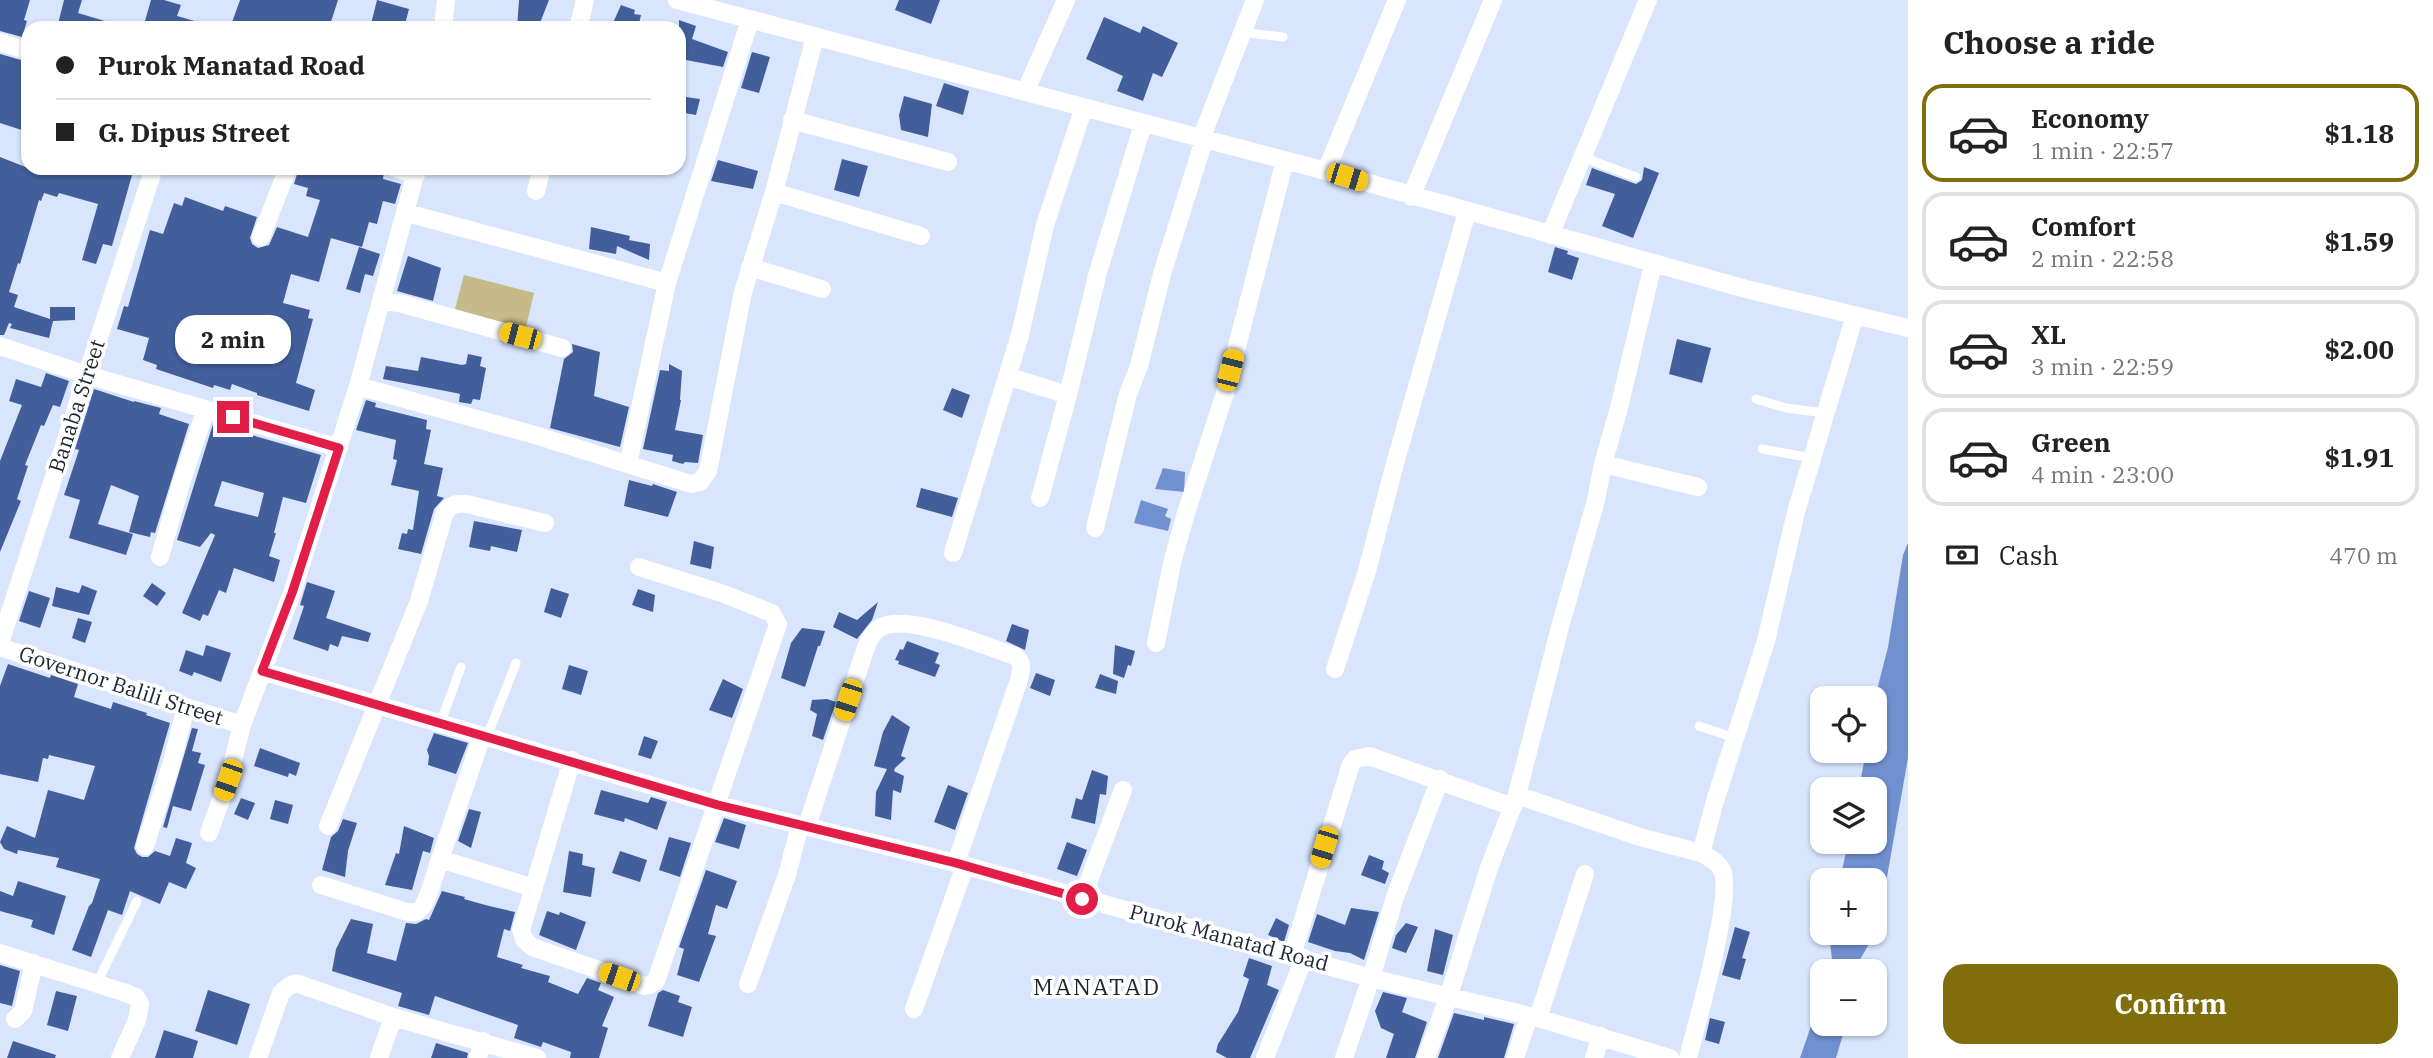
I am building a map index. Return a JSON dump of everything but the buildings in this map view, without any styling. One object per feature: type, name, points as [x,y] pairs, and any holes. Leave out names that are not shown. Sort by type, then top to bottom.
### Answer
[{"type":"street","points":[[444,21],[446,0]]},
{"type":"street","points":[[580,21],[585,0]]},
{"type":"street","points":[[677,0],[1326,171],[1653,264],[1908,328]]},
{"type":"street","points":[[1025,92],[1066,0]]},
{"type":"street","points":[[1094,528],[1167,256],[1203,139],[1255,0]]},
{"type":"street","points":[[1326,171],[1397,0]]},
{"type":"street","points":[[1411,197],[1493,0]]},
{"type":"street","points":[[1550,235],[1648,0]]},
{"type":"street","points":[[628,464],[667,283],[750,20]]},
{"type":"street","points":[[358,386],[691,484],[700,482],[705,477],[743,292],[774,192],[815,37]]},
{"type":"street","points":[[0,42],[21,49]]},
{"type":"street","points":[[953,553],[1020,335],[1045,225],[1084,107]]},
{"type":"street","points":[[792,120],[948,162]]},
{"type":"street","points":[[1040,498],[1098,272],[1143,124]]},
{"type":"street","points":[[1156,643],[1173,559],[1225,393],[1284,160]]},
{"type":"street","name":"Banaba Street","points":[[0,645],[152,175]]},
{"type":"street","points":[[261,237],[285,175]]},
{"type":"street","points":[[209,832],[228,780],[242,725],[292,593],[339,448],[407,212],[415,175]]},
{"type":"street","points":[[536,191],[540,175]]},
{"type":"street","points":[[774,192],[921,236]]},
{"type":"street","points":[[407,212],[667,283]]},
{"type":"street","points":[[1335,669],[1367,571],[1466,212]]},
{"type":"street","points":[[1426,1058],[1489,868],[1515,801],[1596,500],[1653,264]]},
{"type":"street","points":[[750,267],[822,289]]},
{"type":"street","points":[[382,301],[399,303],[562,348]]},
{"type":"street","points":[[1702,853],[1766,641],[1796,512],[1855,315]]},
{"type":"street","points":[[0,346],[88,375],[339,448]]},
{"type":"street","points":[[1007,376],[1068,394]]},
{"type":"street","points":[[160,557],[206,409]]},
{"type":"street","points":[[1603,464],[1698,487]]},
{"type":"street","points":[[328,826],[419,601],[445,512],[457,503],[467,504],[545,523]]},
{"type":"street","points":[[572,760],[521,930],[524,939],[532,947],[645,986],[650,985],[656,981],[778,625],[772,613],[724,594],[639,567]]},
{"type":"street","points":[[748,984],[865,650],[873,634],[882,626],[922,625],[1015,656],[1022,666],[914,1009]]},
{"type":"street","name":"Governor Balili Street","points":[[0,645],[242,725]]},
{"type":"street","name":"Purok Manatad Road","points":[[262,671],[718,805],[960,865],[1371,978],[1533,1017],[1668,1058]]},
{"type":"street","points":[[145,846],[186,707]]},
{"type":"street","points":[[321,885],[404,911],[416,913],[422,909],[485,736]]},
{"type":"street","points":[[1265,1058],[1298,957],[1335,811],[1351,764],[1355,759],[1369,757],[1702,853],[1714,861],[1722,869],[1726,882],[1720,928],[1688,1058]]},
{"type":"street","points":[[1343,1058],[1395,897],[1440,779]]},
{"type":"street","points":[[1082,899],[1123,790]]},
{"type":"street","points":[[440,859],[534,888]]},
{"type":"street","points":[[1515,1058],[1533,1017],[1585,874]]},
{"type":"street","points":[[0,953],[97,982],[131,995],[138,1001],[140,1008],[137,1020],[120,1058]]},
{"type":"street","points":[[15,1019],[23,1011],[34,964]]},
{"type":"street","points":[[258,1058],[275,1005],[285,989],[292,984],[299,984],[481,1050],[537,1058]]},
{"type":"street","points":[[379,1058],[393,1017]]},
{"type":"street","points":[[1594,1058],[1601,1036]]},
{"type":"lane","points":[[1242,32],[1283,37]]},
{"type":"lane","points":[[1582,157],[1636,177]]},
{"type":"lane","points":[[1756,399],[1786,408],[1825,413]]},
{"type":"lane","points":[[1762,449],[1812,458]]},
{"type":"lane","points":[[485,736],[516,663]]},
{"type":"lane","points":[[440,724],[461,667]]},
{"type":"lane","points":[[1699,726],[1735,738]]},
{"type":"lane","points":[[97,982],[137,901]]},
{"type":"shaded area","points":[[464,275],[534,293],[525,331],[454,313]]},
{"type":"water","points":[[1163,468],[1185,472],[1184,492],[1155,489]]},
{"type":"water","points":[[1141,500],[1168,509],[1165,516],[1171,519],[1168,531],[1134,523]]},
{"type":"water","points":[[1908,543],[1908,758],[1887,877],[1887,868],[1843,868],[1845,854],[1887,854],[1887,777],[1861,777],[1864,763],[1887,763],[1887,686],[1878,686],[1888,647],[1903,555]]},
{"type":"water","points":[[1830,945],[1868,945],[1860,959],[1832,959]]},
{"type":"water","points":[[1810,1029],[1810,1036],[1842,1036],[1836,1058],[1800,1058]]},
{"type":"district","name":"MANATAD","points":[[1097,987]]},
{"type":"route","points":[[233,417],[339,448],[292,593],[262,671],[718,805],[956,863],[1082,899]]}]
